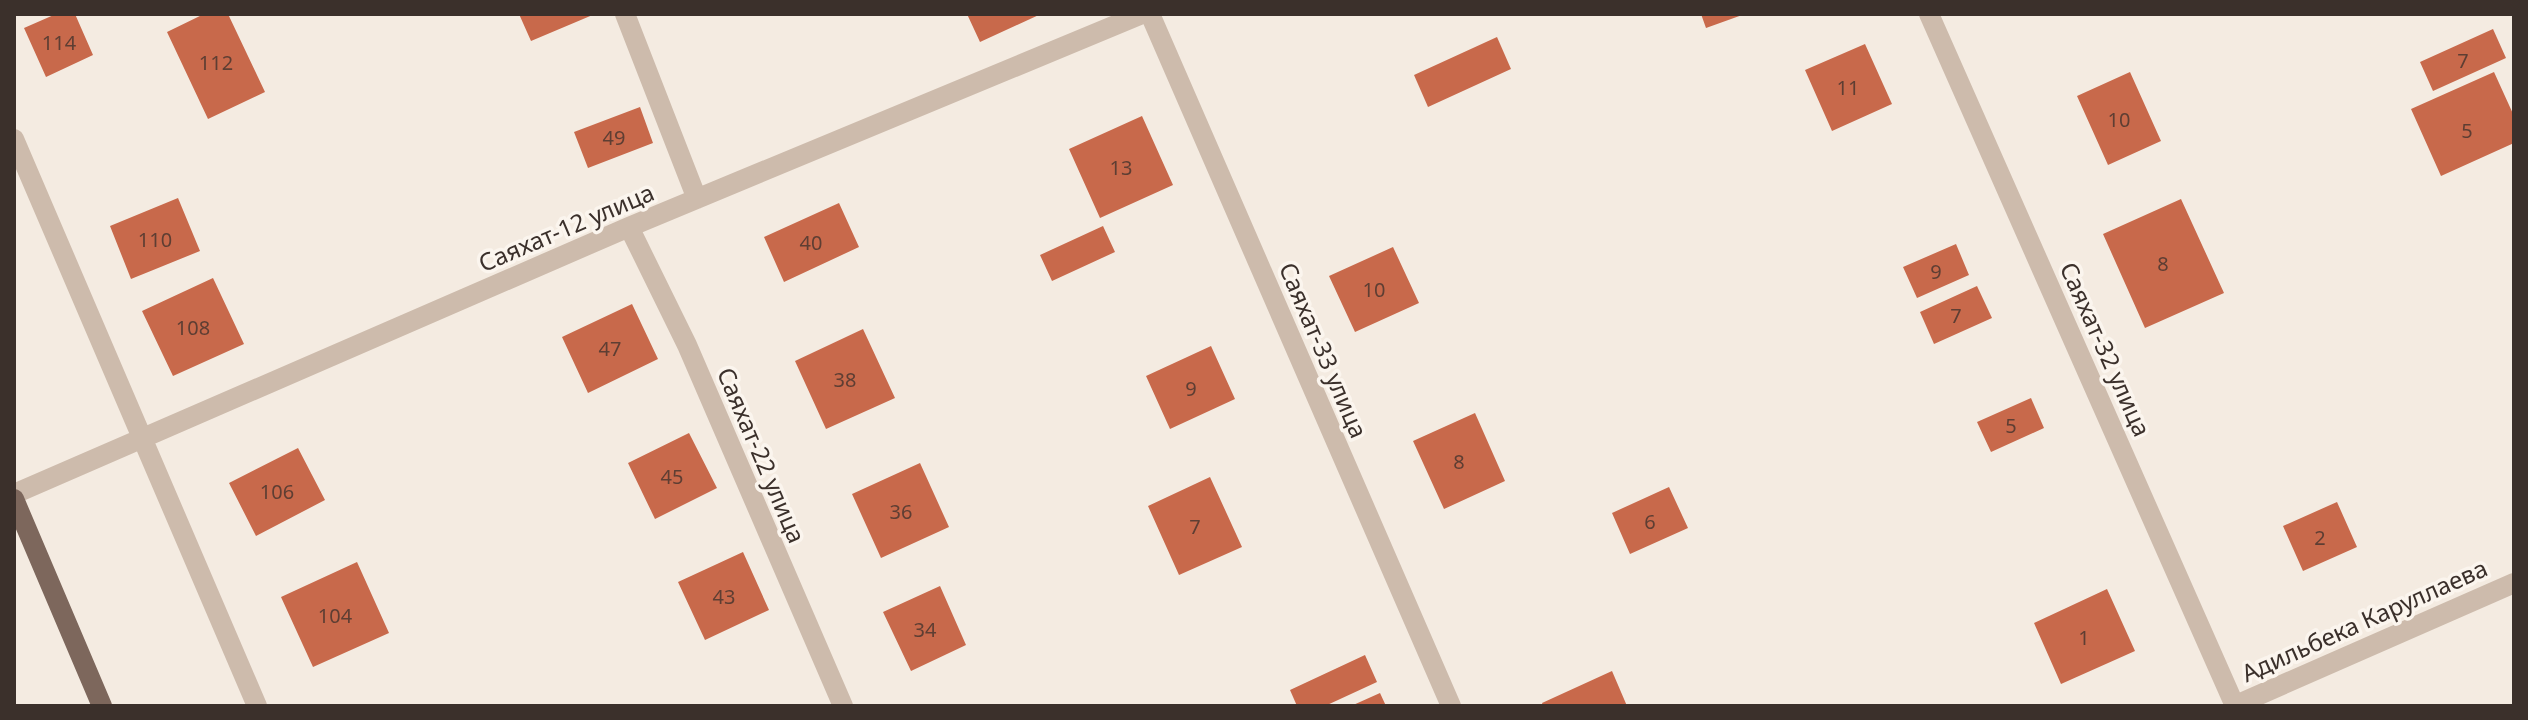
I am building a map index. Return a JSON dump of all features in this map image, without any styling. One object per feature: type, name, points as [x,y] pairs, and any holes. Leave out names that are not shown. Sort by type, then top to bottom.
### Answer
[{"type":"main road","points":[[14,497],[102,706]]},
{"type":"street","points":[[625,14],[697,199]]},
{"type":"street","name":"Саяхат-12 улица","points":[[14,497],[629,227],[1142,14]]},
{"type":"street","name":"Саяхат-33 улица","points":[[1150,14],[1451,706]]},
{"type":"street","name":"Саяхат-32 улица","points":[[1929,14],[2235,706]]},
{"type":"street","points":[[14,139],[257,706]]},
{"type":"street","name":"Саяхат-22 улица","points":[[629,227],[687,345],[843,706]]},
{"type":"street","name":"Адильбека Каруллаева","points":[[2235,706],[2514,583]]},
{"type":"building","points":[[56,14],[75,14],[93,55],[46,77],[24,28]]},
{"type":"building","points":[[204,14],[228,14],[265,92],[208,119],[167,32]]},
{"type":"building","points":[[519,14],[595,14],[531,41]]},
{"type":"building","points":[[967,14],[1041,14],[980,42]]},
{"type":"building","points":[[1701,14],[1745,14],[1706,28]]},
{"type":"building","points":[[2493,29],[2506,58],[2433,91],[2420,62]]},
{"type":"building","points":[[1497,37],[1511,69],[1428,107],[1414,75]]},
{"type":"building","points":[[1865,44],[1892,104],[1832,131],[1805,70]]},
{"type":"building","points":[[2130,72],[2161,141],[2108,165],[2077,96]]},
{"type":"building","points":[[2494,72],[2514,116],[2514,143],[2441,176],[2411,109]]},
{"type":"building","points":[[640,107],[653,143],[588,168],[574,132]]},
{"type":"building","points":[[1142,116],[1173,185],[1100,218],[1069,149]]},
{"type":"building","points":[[178,198],[200,251],[131,279],[110,226]]},
{"type":"building","points":[[2181,199],[2224,293],[2145,328],[2103,234]]},
{"type":"building","points":[[839,203],[859,247],[784,282],[764,237]]},
{"type":"building","points":[[1103,226],[1115,252],[1052,281],[1040,255]]},
{"type":"building","points":[[1956,244],[1969,275],[1917,298],[1903,267]]},
{"type":"building","points":[[1393,247],[1419,303],[1355,332],[1329,276]]},
{"type":"building","points":[[213,278],[244,344],[173,376],[142,311]]},
{"type":"building","points":[[1977,286],[1992,318],[1934,344],[1920,312]]},
{"type":"building","points":[[632,304],[658,359],[588,393],[562,337]]},
{"type":"building","points":[[863,329],[895,398],[826,429],[795,361]]},
{"type":"building","points":[[1211,346],[1235,399],[1170,429],[1146,376]]},
{"type":"building","points":[[2031,398],[2044,428],[1991,452],[1977,422]]},
{"type":"building","points":[[1475,413],[1505,481],[1444,509],[1413,441]]},
{"type":"building","points":[[689,433],[717,488],[655,519],[628,463]]},
{"type":"building","points":[[298,448],[325,500],[256,536],[229,483]]},
{"type":"building","points":[[920,463],[949,527],[881,558],[852,494]]},
{"type":"building","points":[[1210,477],[1242,547],[1179,575],[1148,506]]},
{"type":"building","points":[[1669,487],[1688,528],[1630,554],[1612,513]]},
{"type":"building","points":[[2337,502],[2357,547],[2303,571],[2283,526]]},
{"type":"building","points":[[743,552],[769,610],[705,640],[678,582]]},
{"type":"building","points":[[357,562],[389,633],[313,667],[281,597]]},
{"type":"building","points":[[940,586],[966,645],[911,671],[883,612]]},
{"type":"building","points":[[2107,589],[2135,651],[2061,684],[2034,623]]},
{"type":"building","points":[[1365,655],[1377,682],[1325,706],[1297,706],[1290,690]]},
{"type":"building","points":[[1612,671],[1627,706],[1543,706],[1542,703]]},
{"type":"building","points":[[1380,693],[1386,706],[1351,706]]}]
